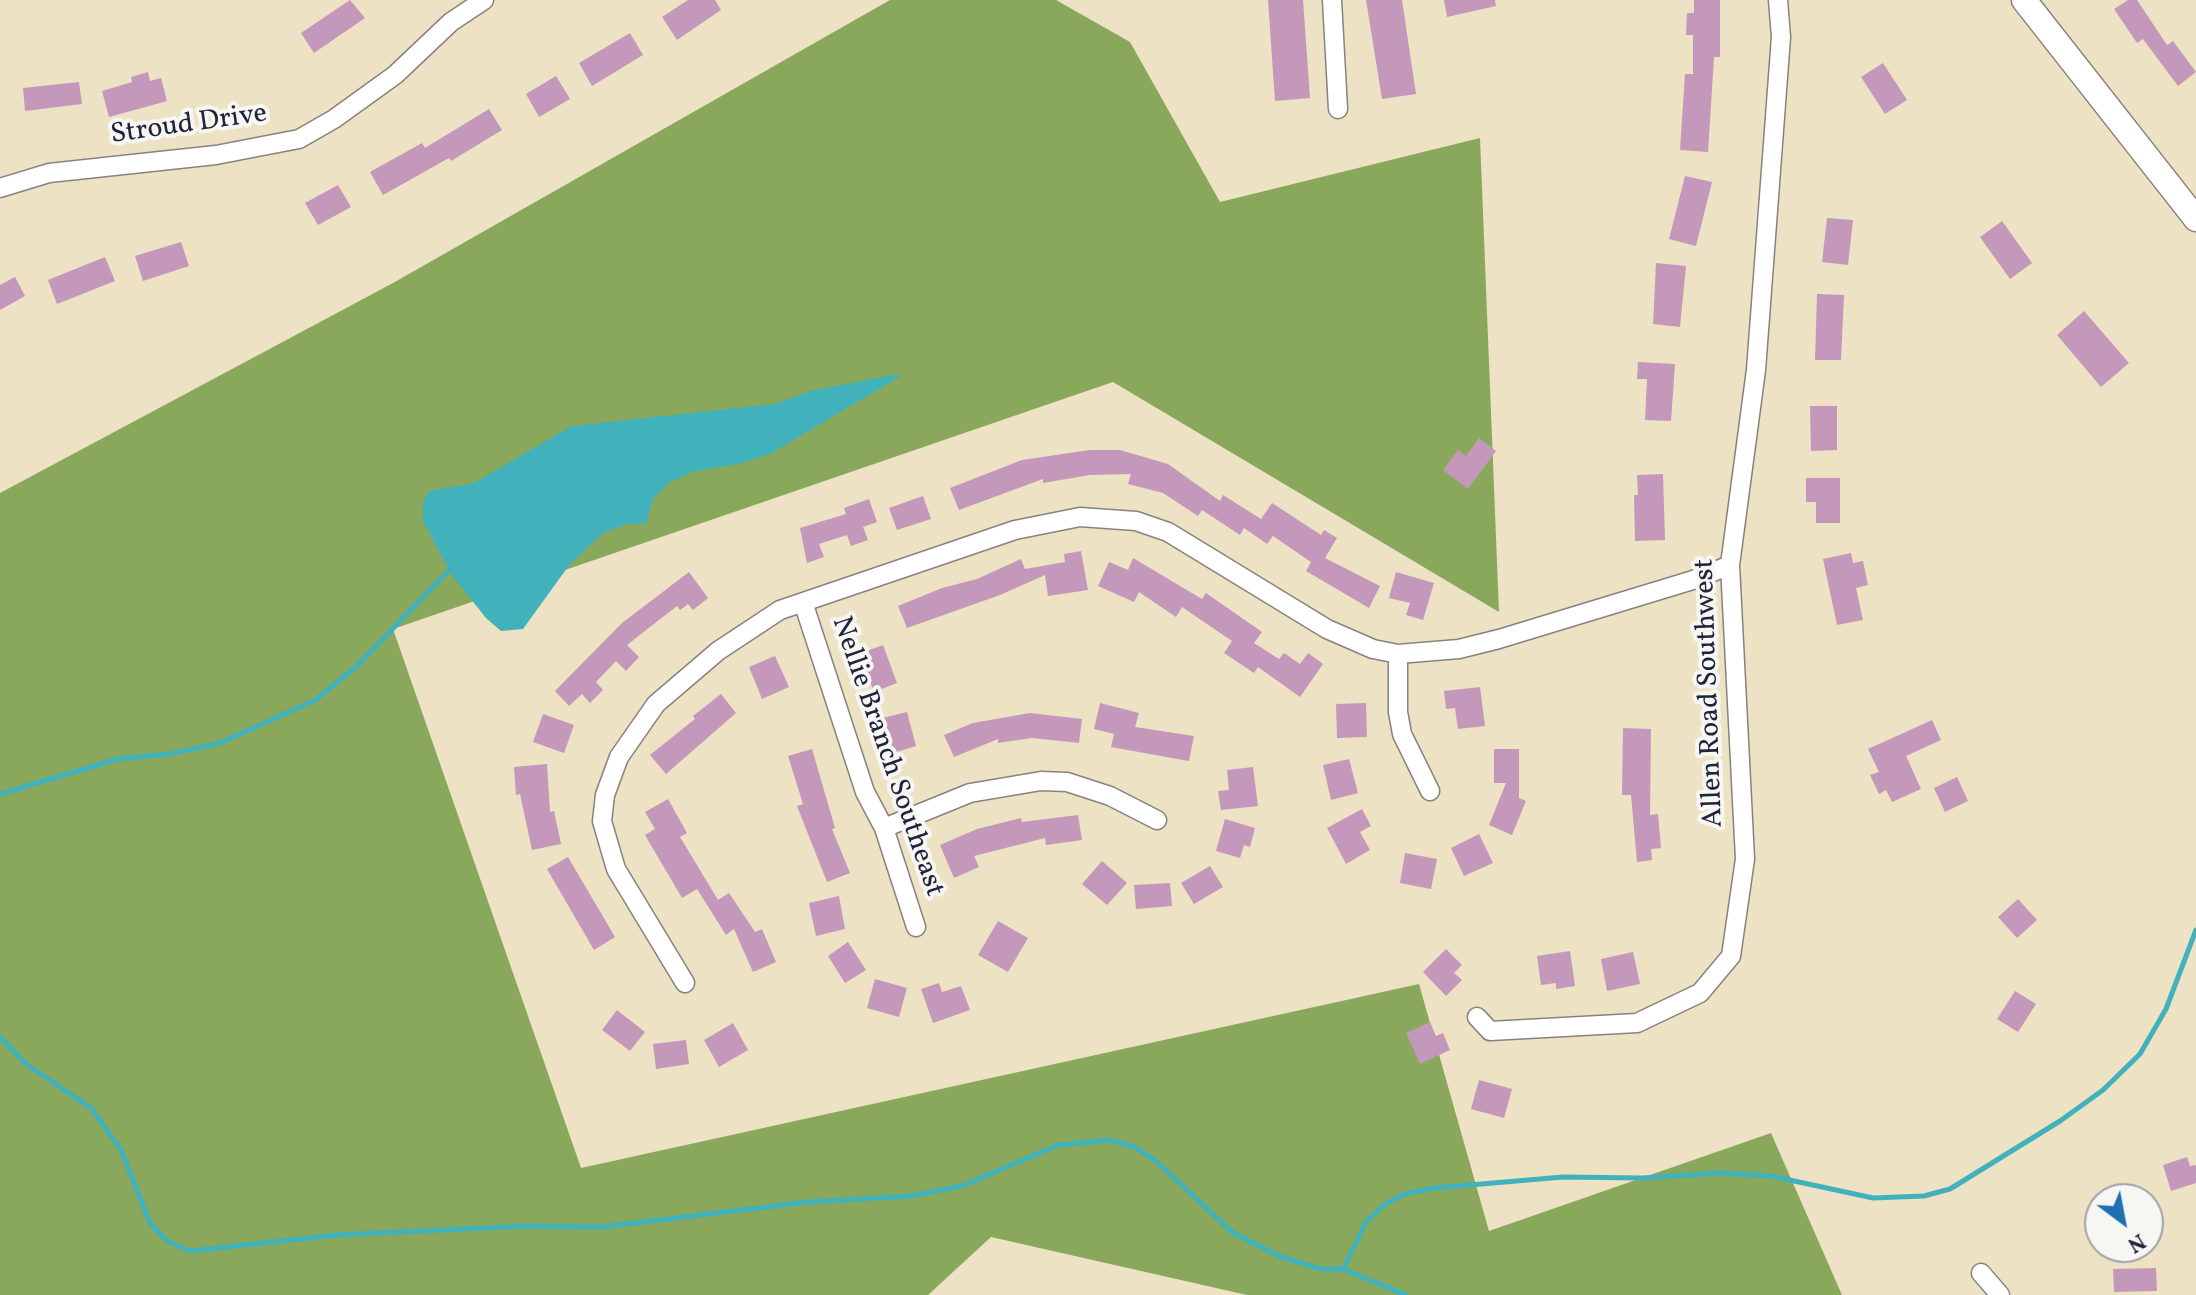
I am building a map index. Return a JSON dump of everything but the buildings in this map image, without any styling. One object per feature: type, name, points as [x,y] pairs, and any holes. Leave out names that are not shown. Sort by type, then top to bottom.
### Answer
[{"type":"street","name":"Stroud Drive","points":[[0,188],[49,173],[216,155],[299,139],[334,119],[395,75],[451,22],[484,0]]},
{"type":"street","points":[[1332,0],[1338,109]]},
{"type":"street","name":"Allen Road Southwest","points":[[1477,1017],[1490,1031],[1637,1023],[1700,993],[1731,956],[1745,859],[1730,565],[1756,370],[1781,37],[1778,0]]},
{"type":"street","points":[[2024,0],[2196,219]]},
{"type":"street","points":[[685,983],[616,869],[602,821],[605,795],[619,757],[656,704],[749,628],[780,610],[804,605],[845,587],[1015,530],[1080,517],[1136,521],[1168,532],[1327,629],[1373,649],[1398,654],[1459,649],[1499,639],[1730,565]]},
{"type":"street","name":"Nellie Branch Southeast","points":[[804,605],[865,792],[884,828],[916,927]]},
{"type":"street","points":[[1398,654],[1398,712],[1402,734],[1430,791]]},
{"type":"street","points":[[884,828],[970,793],[1041,781],[1067,782],[1157,820]]},
{"type":"street","points":[[1981,1273],[2000,1295]]},
{"type":"green space","points":[[890,0],[1056,0],[1130,42],[1220,202],[1480,138],[1499,612],[1113,382],[393,629],[581,1168],[1419,984],[1489,1231],[1771,1133],[1842,1295],[1247,1295],[991,1237],[928,1295],[0,1295],[0,493],[393,283]]},
{"type":"water","points":[[901,376],[770,454],[743,463],[692,472],[669,483],[653,499],[646,524],[627,524],[603,533],[570,564],[523,629],[501,631],[486,618],[451,574],[423,521],[423,502],[429,491],[474,483],[572,426],[775,404],[810,391]]},
{"type":"waterway","points":[[0,794],[118,759],[169,754],[220,743],[315,700],[356,667],[449,570]]},
{"type":"waterway","points":[[1343,1269],[1366,1222],[1385,1204],[1408,1193],[1435,1188],[1563,1177],[1642,1178],[1719,1173],[1771,1176],[1873,1198],[1924,1196],[1950,1189],[2060,1121],[2103,1090],[2140,1054],[2166,1009],[2196,930]]},
{"type":"waterway","points":[[0,1037],[26,1064],[91,1108],[121,1150],[150,1223],[167,1241],[190,1251],[337,1235],[527,1226],[601,1227],[808,1202],[911,1196],[962,1186],[1058,1145],[1110,1140],[1135,1147],[1157,1162],[1232,1232],[1279,1256],[1321,1269],[1343,1269],[1406,1295]]}]
